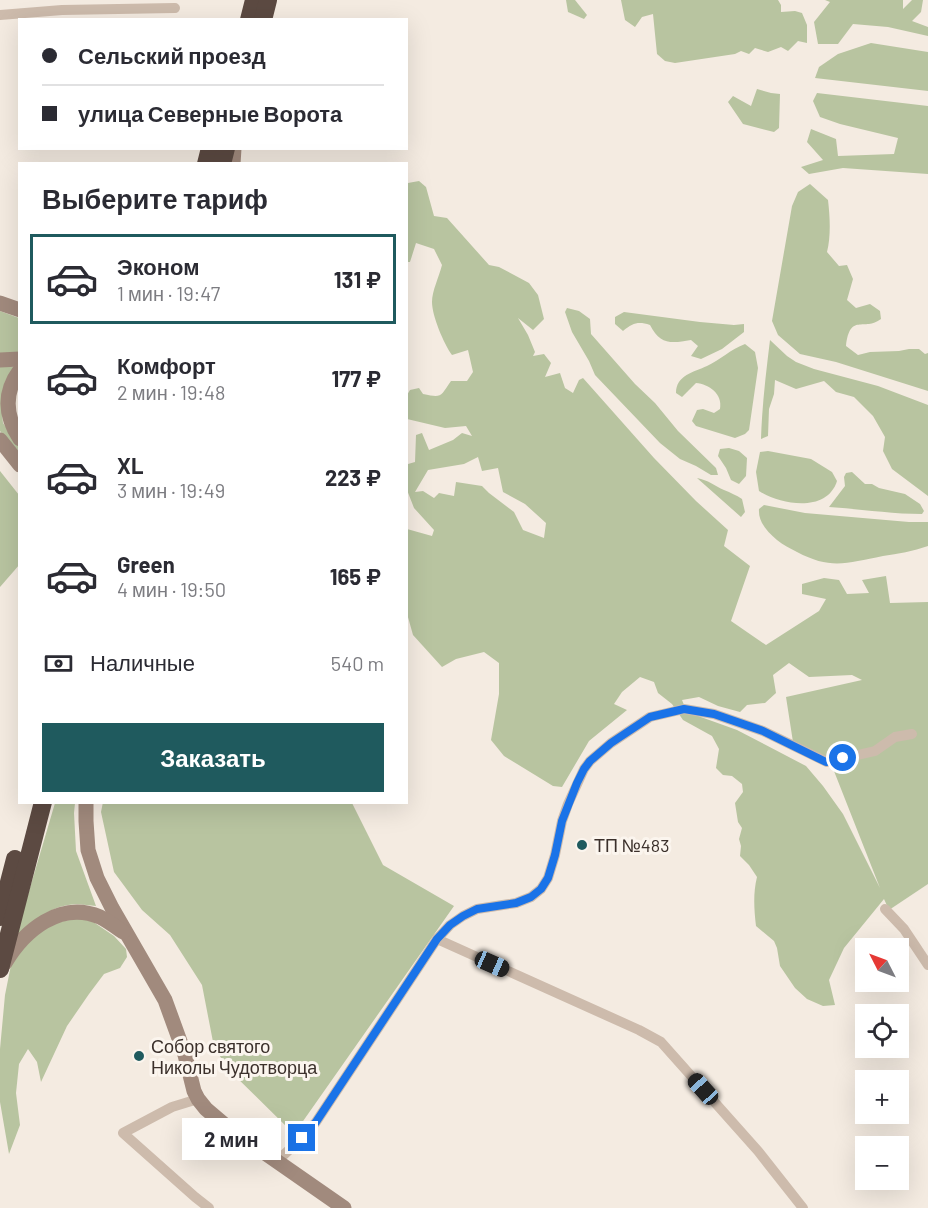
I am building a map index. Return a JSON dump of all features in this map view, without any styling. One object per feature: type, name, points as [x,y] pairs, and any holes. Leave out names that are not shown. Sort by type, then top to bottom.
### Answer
[{"type":"highway","points":[[250,18],[254,0]]},
{"type":"highway","points":[[264,18],[268,0]]},
{"type":"highway","points":[[210,160],[223,150]]},
{"type":"highway","points":[[0,917],[30,804]]},
{"type":"highway","points":[[0,970],[43,804]]},
{"type":"street","points":[[0,15],[62,10],[175,8]]},
{"type":"street","points":[[0,303],[18,309]]},
{"type":"street","points":[[0,360],[18,359]]},
{"type":"street","points":[[18,372],[12,380],[7,407],[18,437]]},
{"type":"street","points":[[0,440],[18,462]]},
{"type":"street","points":[[277,1161],[316,1122],[437,939],[450,925],[477,909],[516,903],[531,897],[541,889],[548,878],[562,821],[577,783],[590,761],[611,743],[650,717],[684,709],[714,714],[763,731],[826,762],[875,751],[894,738],[912,734]]},
{"type":"street","points":[[86,804],[88,850],[97,878],[165,1000],[198,1099],[215,1118],[344,1208]]},
{"type":"street","points":[[885,909],[904,929],[928,964]]},
{"type":"street","points":[[0,970],[17,944],[31,930],[63,914],[77,912],[99,916],[128,936]]},
{"type":"street","points":[[437,939],[661,1042],[758,1151],[803,1208]]},
{"type":"street","points":[[198,1099],[172,1107],[123,1133],[209,1208]]},
{"type":"green space","points":[[566,0],[575,0],[587,15],[584,19],[568,12]]},
{"type":"green space","points":[[621,0],[778,0],[781,12],[802,13],[807,25],[807,43],[798,41],[788,51],[781,47],[768,52],[755,48],[749,54],[741,51],[735,54],[675,63],[665,61],[657,54],[653,14],[642,17],[635,27],[625,20]]},
{"type":"green space","points":[[825,0],[903,0],[903,9],[912,0],[923,0],[921,12],[912,21],[928,27],[928,36],[888,27],[853,24],[838,44],[818,44],[814,22],[830,2]]},
{"type":"green space","points":[[871,43],[928,52],[928,91],[815,78],[819,67],[838,54]]},
{"type":"green space","points":[[757,89],[780,94],[779,128],[774,132],[743,124],[728,102],[733,96],[751,106]]},
{"type":"green space","points":[[817,93],[928,106],[928,174],[843,168],[809,174],[801,167],[823,160],[807,142],[811,129],[836,139],[838,156],[894,154],[898,138],[820,117],[813,101]]},
{"type":"green space","points":[[419,181],[426,187],[434,216],[447,218],[489,265],[499,267],[529,283],[538,295],[544,319],[533,330],[518,318],[535,352],[533,356],[544,354],[551,363],[545,377],[560,373],[565,388],[573,393],[579,380],[583,378],[654,458],[728,530],[724,546],[750,566],[731,621],[766,645],[819,611],[826,599],[802,594],[802,584],[824,578],[839,580],[847,594],[869,593],[862,580],[886,576],[890,603],[928,602],[928,884],[889,910],[884,899],[844,948],[829,980],[835,1005],[823,1006],[807,999],[795,988],[780,966],[774,941],[756,926],[754,901],[757,877],[740,856],[739,839],[742,828],[738,822],[735,803],[743,792],[742,784],[732,776],[723,775],[716,768],[719,749],[712,736],[683,720],[672,704],[658,693],[654,682],[640,677],[622,692],[614,704],[627,710],[589,741],[562,787],[553,786],[504,756],[491,740],[499,694],[499,663],[484,652],[456,659],[442,667],[413,635],[408,617],[408,529],[432,536],[434,530],[414,508],[408,493],[408,464],[415,462],[416,435],[422,433],[429,450],[453,440],[462,433],[472,436],[466,426],[445,428],[408,419],[408,393],[410,390],[419,388],[423,394],[437,396],[451,381],[467,381],[473,372],[468,350],[452,355],[436,322],[432,298],[442,265],[434,249],[416,243],[410,262],[408,262],[408,183]],"holes":[[[478,457],[482,471],[498,468],[503,492],[525,504],[546,523],[544,538],[523,530],[514,512],[482,486],[456,482],[454,496],[439,493],[434,498],[423,491],[415,492],[428,470],[464,464]],[[789,663],[809,677],[852,675],[862,680],[786,697],[793,742],[832,766],[880,888],[843,814],[806,766],[737,730],[687,712],[682,700],[699,697],[718,706],[740,712],[747,705],[765,703],[776,693],[773,675]]]},
{"type":"green space","points":[[810,184],[828,200],[830,226],[827,252],[839,266],[847,265],[853,279],[847,300],[856,308],[870,304],[880,311],[881,319],[869,324],[854,326],[851,329],[846,346],[858,355],[909,349],[919,349],[925,354],[928,353],[928,391],[836,362],[800,354],[778,335],[772,321],[792,206],[798,192]]},
{"type":"green space","points":[[567,308],[579,311],[590,319],[591,334],[678,431],[716,468],[718,475],[711,475],[680,459],[660,443],[595,375],[572,332],[565,312]]},
{"type":"green space","points":[[0,311],[18,318],[18,352],[0,354]]},
{"type":"green space","points":[[624,312],[700,322],[744,324],[744,332],[722,349],[701,359],[691,356],[698,346],[691,340],[666,341],[658,336],[650,325],[636,324],[623,331],[615,324],[615,317]]},
{"type":"green space","points":[[770,340],[796,362],[878,386],[928,405],[928,496],[892,469],[883,451],[885,437],[873,416],[854,397],[836,392],[824,381],[796,389],[775,380],[774,394],[769,409],[768,436],[761,439]]},
{"type":"green space","points":[[745,344],[755,352],[758,368],[749,430],[735,438],[696,426],[692,421],[697,410],[703,409],[714,413],[720,409],[719,399],[717,394],[706,385],[696,383],[682,397],[676,393],[679,382],[687,375],[712,364]]},
{"type":"green space","points":[[0,367],[14,367],[5,382],[1,404],[3,423],[18,445],[18,454],[0,431]]},
{"type":"green space","points":[[729,448],[739,451],[747,458],[746,476],[739,484],[731,480],[718,456],[720,449]]},
{"type":"green space","points":[[768,451],[811,459],[832,472],[837,481],[832,491],[824,498],[814,502],[802,503],[779,500],[759,491],[756,472],[760,452]]},
{"type":"green space","points":[[0,471],[18,494],[18,566],[0,587]]},
{"type":"green space","points":[[852,472],[865,484],[905,494],[920,504],[924,511],[922,514],[910,514],[829,507],[845,486],[846,473]]},
{"type":"green space","points":[[697,478],[742,499],[745,512],[741,517]]},
{"type":"green space","points":[[764,505],[805,513],[928,522],[928,546],[849,563],[820,561],[809,558],[787,546],[770,533],[759,514],[759,509]]},
{"type":"green space","points":[[55,804],[75,804],[76,851],[96,906],[71,904],[52,910],[38,919],[14,942]]},
{"type":"green space","points":[[103,804],[352,804],[383,865],[454,906],[294,1134],[229,1070],[214,1047],[202,985],[170,935],[142,910],[114,872],[101,812]]},
{"type":"green space","points":[[86,917],[114,936],[126,949],[127,957],[120,968],[104,974],[89,994],[67,1026],[41,1082],[37,1062],[28,1049],[19,1064],[16,1093],[20,1125],[9,1154],[0,1102],[0,1049],[5,995],[12,960],[47,924]]},
{"type":"place","name":"ТП №483","points":[[582,845]]},
{"type":"place","name":"Собор святого Николы Чудотворца","points":[[139,1056]]},
{"type":"route","points":[[302,1138],[316,1122],[437,939],[450,925],[477,909],[516,903],[531,897],[541,889],[548,878],[562,821],[577,783],[590,761],[611,743],[650,717],[684,709],[714,714],[763,731],[826,762],[843,758]]}]
